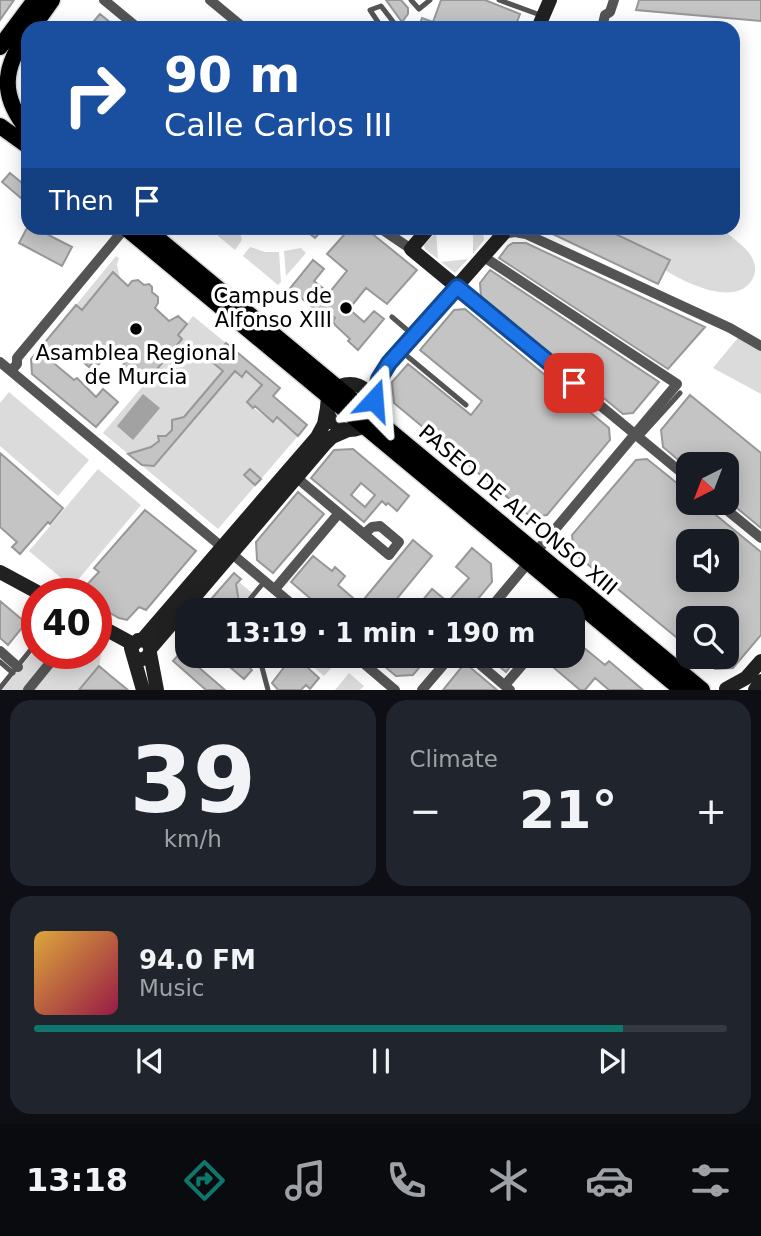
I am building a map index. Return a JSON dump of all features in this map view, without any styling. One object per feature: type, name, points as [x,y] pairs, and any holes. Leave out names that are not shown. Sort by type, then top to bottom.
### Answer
[{"type":"main road","points":[[0,47],[35,0]]},
{"type":"main road","points":[[37,21],[52,0]]},
{"type":"main road","points":[[540,21],[550,0]]},
{"type":"main road","points":[[0,111],[6,92],[7,65],[21,44]]},
{"type":"main road","points":[[0,75],[11,111],[21,122]]},
{"type":"main road","points":[[0,127],[21,141]]},
{"type":"main road","name":"PASEO DE ALFONSO XIII","points":[[135,235],[335,394]]},
{"type":"main road","name":"PASEO DE ALFONSO XIII","points":[[153,235],[364,419],[532,557],[702,690]]},
{"type":"main road","points":[[423,235],[411,249],[457,287]]},
{"type":"main road","points":[[142,649],[160,635],[317,438],[335,394],[370,377],[388,363],[484,257],[496,235]]},
{"type":"main road","points":[[426,262],[433,272],[438,290],[437,303],[429,317]]},
{"type":"main road","points":[[143,690],[142,649],[227,550],[332,437],[364,419],[388,363]]},
{"type":"main road","points":[[335,394],[334,423],[364,419]]},
{"type":"main road","name":"PASEO DE ALFONSO XIII","points":[[532,557],[682,690]]},
{"type":"main road","points":[[0,572],[21,583]]},
{"type":"main road","points":[[112,633],[142,649],[157,690]]},
{"type":"main road","points":[[152,671],[160,635]]},
{"type":"main road","points":[[724,690],[746,678],[761,661]]},
{"type":"main road","points":[[755,690],[761,681]]},
{"type":"street","points":[[104,0],[130,21]]},
{"type":"street","points":[[210,0],[236,21]]},
{"type":"street","points":[[605,20],[614,0]]},
{"type":"street","points":[[11,371],[17,364],[17,358],[120,235]]},
{"type":"street","points":[[390,235],[411,249]]},
{"type":"street","points":[[528,235],[730,328],[761,346]]},
{"type":"street","points":[[484,257],[679,388],[499,598]]},
{"type":"street","points":[[457,287],[676,468]]},
{"type":"street","points":[[0,362],[285,598]]},
{"type":"street","points":[[297,477],[364,534]]},
{"type":"street","points":[[275,589],[339,513]]},
{"type":"street","points":[[733,515],[761,538]]},
{"type":"street","points":[[0,651],[15,670]]},
{"type":"street","points":[[369,668],[395,690]]},
{"type":"street","points":[[422,690],[441,668]]},
{"type":"street","points":[[484,668],[508,688],[522,668]]},
{"type":"street","points":[[28,690],[45,669]]},
{"type":"lane","points":[[411,0],[419,9],[430,0]]},
{"type":"lane","points":[[499,0],[508,2],[538,21]]},
{"type":"lane","points":[[377,21],[370,10],[381,6],[393,21]]},
{"type":"lane","points":[[392,317],[413,335]]},
{"type":"lane","points":[[400,350],[466,405]]},
{"type":"lane","points":[[251,598],[265,581]]},
{"type":"lane","points":[[0,662],[15,670]]},
{"type":"lane","points":[[0,688],[21,662]]},
{"type":"lane","points":[[262,668],[268,690]]},
{"type":"shaded area","points":[[241,235],[242,240],[235,250],[218,236]]},
{"type":"shaded area","points":[[436,235],[438,259],[425,249],[424,245]]},
{"type":"shaded area","points":[[473,235],[483,235],[484,240],[473,254]]},
{"type":"shaded area","points":[[618,235],[729,235],[751,255],[755,270],[748,285],[739,290],[718,292],[683,280],[665,270],[670,260]]},
{"type":"shaded area","points":[[250,247],[265,252],[279,252],[281,282],[278,285],[243,256]]},
{"type":"shaded area","points":[[301,248],[306,253],[286,276],[284,251]]},
{"type":"shaded area","points":[[116,256],[119,258],[117,265],[120,278],[113,273],[82,310],[76,305]]},
{"type":"shaded area","points":[[468,259],[455,273],[441,262]]},
{"type":"shaded area","points":[[193,316],[226,343],[211,361],[229,376],[234,371],[241,376],[246,371],[264,387],[247,403],[273,422],[277,417],[298,436],[218,529],[103,433],[182,340],[178,335]]},
{"type":"shaded area","points":[[741,334],[761,346],[761,394],[713,368]]},
{"type":"shaded area","points":[[9,392],[89,460],[58,496],[0,446],[0,403]]},
{"type":"shaded area","points":[[143,394],[160,408],[133,440],[117,426]]},
{"type":"shaded area","points":[[98,469],[141,505],[80,578],[61,578],[29,551]]},
{"type":"shaded area","points":[[238,581],[252,593],[248,598],[240,598],[236,585]]},
{"type":"shaded area","points":[[21,667],[21,669],[96,669],[79,690],[2,690]]},
{"type":"shaded area","points":[[315,668],[331,668],[324,676]]},
{"type":"shaded area","points":[[349,673],[364,686],[360,690],[335,690]]},
{"type":"building","points":[[0,0],[14,0],[0,20]]},
{"type":"building","points":[[386,0],[401,0],[408,8],[408,14],[401,21]]},
{"type":"building","points":[[441,0],[485,0],[520,14],[517,21],[433,21]]},
{"type":"building","points":[[639,0],[761,0],[761,21],[636,10]]},
{"type":"building","points":[[100,14],[108,21],[94,21]]},
{"type":"building","points":[[10,173],[21,182],[21,198],[2,182]]},
{"type":"building","points":[[23,235],[49,235],[72,247],[62,266],[19,243]]},
{"type":"building","points":[[344,235],[374,235],[417,270],[387,304],[366,288],[349,309],[364,322],[374,311],[384,319],[358,350],[335,325],[335,318],[323,308],[316,310],[300,297],[298,300],[287,292],[313,260],[324,269],[314,281],[329,293],[347,271],[327,254]]},
{"type":"building","points":[[555,235],[618,235],[670,260],[658,284]]},
{"type":"building","points":[[513,243],[526,243],[705,327],[668,369],[499,258]]},
{"type":"building","points":[[490,270],[659,382],[633,413],[623,414],[481,297],[480,283]]},
{"type":"building","points":[[113,272],[128,286],[132,281],[138,280],[144,285],[149,284],[158,297],[155,308],[169,321],[178,316],[187,324],[178,335],[182,339],[143,386],[121,367],[127,360],[113,348],[98,365],[94,361],[89,367],[69,350],[67,352],[61,347],[50,360],[74,380],[77,378],[96,397],[103,389],[118,402],[96,427],[32,374],[31,359],[76,305],[82,310]]},
{"type":"building","points":[[465,309],[609,428],[610,440],[547,515],[531,517],[394,403],[392,382],[408,364],[471,415],[482,401],[420,350],[454,310]]},
{"type":"building","points":[[226,343],[280,388],[273,396],[307,425],[298,436],[277,417],[273,422],[255,406],[253,408],[247,402],[262,385],[246,371],[242,377],[235,371],[154,466],[142,465],[128,454],[151,447],[159,441],[158,436],[166,436],[172,430],[172,420],[184,417],[223,371],[211,361]]},
{"type":"building","points":[[690,395],[761,453],[761,528],[739,510],[739,452],[676,452],[676,458],[663,447],[661,430]]},
{"type":"building","points":[[353,449],[409,496],[397,511],[382,501],[364,522],[311,478],[334,450]],"holes":[[[361,483],[375,495],[365,507],[351,495]]]},
{"type":"building","points":[[0,453],[63,508],[20,554],[12,547],[17,542],[0,527]]},
{"type":"building","points":[[647,459],[676,482],[676,515],[716,515],[733,529],[676,529],[676,592],[739,592],[739,534],[761,552],[761,635],[739,661],[739,606],[676,606],[676,637],[574,553],[572,535],[636,460]]},
{"type":"building","points":[[250,469],[261,479],[255,485],[244,475]]},
{"type":"building","points":[[298,492],[324,514],[273,573],[257,560],[256,542]]},
{"type":"building","points":[[145,510],[196,551],[146,610],[139,607],[127,620],[112,614],[112,578],[93,578],[99,572],[94,568]]},
{"type":"building","points":[[413,540],[432,556],[397,598],[365,598]]},
{"type":"building","points":[[472,548],[491,564],[492,582],[479,598],[452,598],[469,578],[456,567]]},
{"type":"building","points":[[313,556],[332,571],[335,567],[345,576],[338,585],[353,598],[310,598],[291,582]]},
{"type":"building","points":[[234,573],[241,579],[236,584],[238,598],[212,598]]},
{"type":"building","points":[[432,589],[443,598],[424,598]]},
{"type":"building","points":[[0,601],[21,619],[21,629],[8,645],[0,638]]},
{"type":"building","points":[[585,649],[605,665],[609,661],[643,690],[609,690],[595,678],[585,690],[580,690],[554,668],[585,668]]},
{"type":"building","points":[[181,668],[200,668],[225,690],[206,690]]},
{"type":"building","points":[[231,668],[250,668],[252,670],[244,679]]},
{"type":"building","points":[[283,668],[308,668],[319,678],[310,689],[306,685],[301,690],[278,690],[272,683]]},
{"type":"building","points":[[386,668],[419,668],[413,675],[396,676]]},
{"type":"building","points":[[461,668],[471,668],[497,690],[443,690]]},
{"type":"building","points":[[96,669],[103,669],[128,690],[79,690]]},
{"type":"place","name":"Campus de Alfonso XIII","points":[[346,308]]},
{"type":"place","name":"Asamblea Regional de Murcia","points":[[136,329]]},
{"type":"route","points":[[374,400],[381,374],[389,363],[457,287],[574,383]]}]
